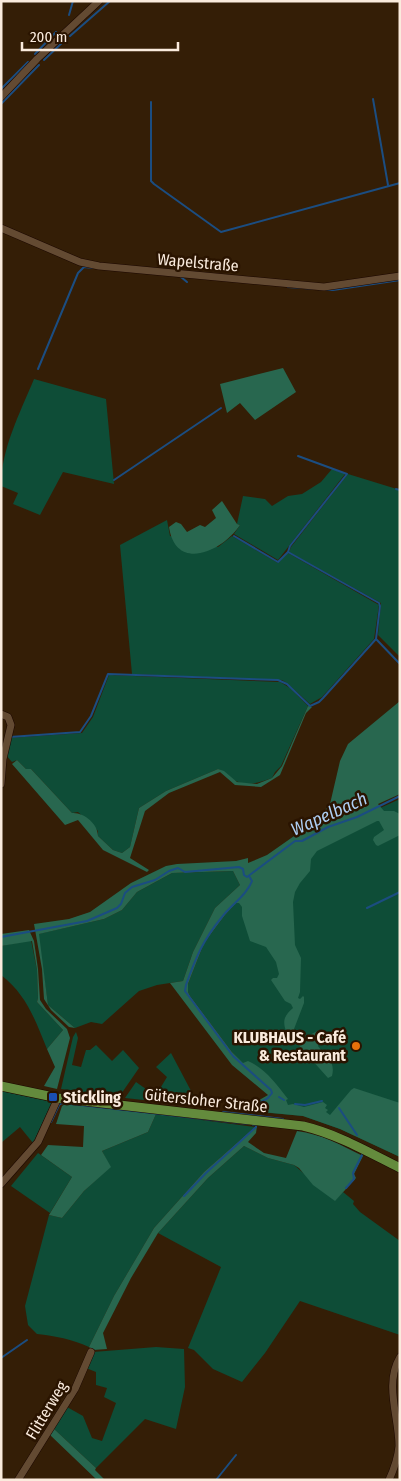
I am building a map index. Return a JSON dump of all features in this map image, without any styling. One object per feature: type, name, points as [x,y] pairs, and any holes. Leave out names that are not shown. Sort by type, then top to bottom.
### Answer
[{"type":"main road","name":"Gütersloher Straße","points":[[1,1086],[58,1098],[303,1126],[321,1131],[400,1168]]},
{"type":"street","points":[[1,97],[95,2]]},
{"type":"street","name":"Wapelstraße","points":[[1,228],[80,262],[99,266],[324,287],[400,276]]},
{"type":"street","points":[[1,714],[8,718],[11,725],[2,759],[1,784]]},
{"type":"street","points":[[1,1184],[38,1142],[58,1098]]},
{"type":"street","name":"Flitterweg","points":[[18,1480],[76,1390],[91,1352]]},
{"type":"street","points":[[389,1480],[398,1449],[392,1384],[395,1365],[400,1357]]},
{"type":"green space","points":[[283,368],[296,392],[255,420],[240,403],[227,413],[220,384]]},
{"type":"green space","points":[[34,379],[106,399],[114,484],[63,472],[40,515],[13,504],[18,493],[1,486],[4,458],[8,445],[17,418]]},
{"type":"green space","points":[[332,469],[345,474],[278,560],[234,534],[240,525],[237,524],[243,496],[265,499],[272,506],[288,496],[302,494],[321,482]]},
{"type":"green space","points":[[348,474],[400,490],[400,657],[378,635],[381,603],[289,552]]},
{"type":"green space","points":[[222,501],[237,524],[240,525],[223,543],[212,549],[201,553],[190,553],[181,550],[173,541],[169,527],[176,522],[181,524],[187,532],[200,525],[205,527],[216,518],[212,510]]},
{"type":"green space","points":[[167,520],[170,536],[218,547],[232,536],[278,563],[288,553],[379,605],[374,639],[322,697],[310,704],[282,680],[132,674],[120,545]]},
{"type":"green space","points":[[109,675],[280,682],[290,688],[308,706],[281,766],[272,778],[245,784],[234,780],[218,769],[166,791],[139,808],[130,847],[122,853],[113,850],[98,836],[98,831],[78,812],[72,813],[31,769],[26,769],[17,760],[12,762],[5,754],[9,738],[82,733],[93,717]]},
{"type":"green space","points":[[400,701],[400,794],[378,804],[384,811],[394,811],[400,814],[400,835],[378,846],[376,845],[373,840],[374,837],[384,830],[379,821],[377,821],[317,851],[311,859],[310,871],[295,892],[293,902],[295,945],[301,958],[300,992],[298,998],[304,997],[304,1003],[294,1029],[300,1036],[306,1037],[319,1030],[324,1031],[318,1046],[331,1062],[332,1076],[328,1078],[286,1031],[285,1018],[293,1008],[291,1004],[285,1001],[271,980],[277,978],[279,974],[276,962],[266,947],[250,941],[242,916],[242,907],[239,903],[236,903],[225,915],[204,943],[188,984],[188,992],[232,1052],[243,1063],[248,1061],[254,1064],[275,1082],[288,1099],[286,1100],[288,1105],[293,1104],[304,1107],[323,1102],[327,1105],[325,1108],[328,1110],[326,1112],[330,1115],[354,1088],[400,1103],[400,1157],[340,1129],[303,1116],[242,1110],[268,1095],[232,1065],[170,983],[183,981],[193,952],[215,908],[240,885],[233,871],[172,873],[137,892],[122,910],[104,919],[39,934],[48,1005],[75,1028],[69,1027],[51,1010],[44,999],[42,969],[34,924],[69,919],[90,912],[131,883],[166,866],[236,861],[248,858],[248,863],[267,855],[317,820],[330,804],[340,761],[348,744]]},
{"type":"green space","points":[[308,706],[312,707],[306,713],[280,775],[261,787],[235,785],[220,772],[169,793],[145,811],[130,858],[149,870],[147,872],[103,850],[78,820],[65,825],[12,764],[17,760],[26,769],[31,769],[72,813],[81,814],[90,820],[96,827],[98,836],[113,850],[122,853],[130,847],[139,808],[166,791],[218,769],[224,771],[237,782],[257,784],[272,778],[282,766]]},
{"type":"green space","points":[[400,799],[400,1157],[340,1129],[303,1116],[248,1111],[272,1096],[232,1052],[190,996],[188,984],[204,943],[236,903],[380,808]]},
{"type":"green space","points":[[233,871],[240,885],[215,908],[193,952],[183,981],[157,985],[139,991],[102,1024],[91,1022],[75,1028],[48,1005],[38,934],[104,919],[122,910],[137,892],[172,873]]},
{"type":"green space","points":[[29,930],[34,941],[38,969],[40,1000],[46,1009],[67,1029],[70,1038],[57,1089],[44,1086],[55,1067],[47,1049],[63,1030],[37,1002],[37,970],[32,941],[1,946],[1,934]]},
{"type":"green space","points":[[31,940],[37,970],[37,1002],[63,1030],[47,1049],[24,1000],[1,975],[1,946]]},
{"type":"green space","points":[[76,1032],[78,1038],[72,1065],[81,1067],[86,1050],[90,1050],[96,1045],[112,1061],[123,1050],[139,1068],[119,1097],[61,1089],[73,1037]]},
{"type":"green space","points":[[171,1053],[199,1106],[125,1098],[136,1082],[153,1094],[161,1087],[167,1077],[156,1067]]},
{"type":"green space","points":[[1,1091],[52,1102],[33,1143],[20,1127],[1,1143]]},
{"type":"green space","points":[[67,1103],[156,1114],[148,1132],[102,1151],[111,1167],[84,1191],[62,1218],[49,1215],[72,1177],[41,1155],[48,1145],[83,1147],[84,1126],[56,1124],[62,1106]]},
{"type":"green space","points":[[156,1114],[255,1127],[204,1172],[154,1228],[114,1296],[89,1347],[63,1338],[37,1334],[28,1325],[25,1306],[49,1215],[62,1218],[84,1191],[110,1167],[102,1151],[148,1132]]},
{"type":"green space","points":[[257,1126],[256,1133],[248,1142],[264,1153],[286,1158],[297,1131],[323,1137],[363,1156],[354,1174],[356,1178],[335,1201],[313,1185],[299,1168],[268,1158],[244,1146],[208,1178],[158,1233],[131,1278],[103,1333],[107,1349],[93,1350],[89,1347],[114,1296],[154,1228],[204,1172]]},
{"type":"green space","points":[[244,1146],[268,1158],[294,1165],[335,1200],[343,1192],[354,1201],[353,1204],[360,1212],[400,1241],[400,1335],[300,1301],[265,1353],[242,1382],[213,1369],[194,1350],[188,1348],[221,1267],[158,1233],[208,1178]]},
{"type":"green space","points":[[38,1153],[72,1177],[50,1213],[11,1186]]},
{"type":"green space","points":[[156,1347],[184,1349],[185,1387],[176,1429],[145,1419],[96,1468],[53,1428],[67,1407],[83,1416],[92,1438],[102,1441],[116,1403],[104,1397],[107,1388],[96,1385],[96,1372],[86,1368],[93,1352]]},
{"type":"green space","points":[[53,1428],[96,1468],[95,1470],[105,1480],[97,1480],[49,1434]]},
{"type":"waterway","points":[[69,15],[73,1]]},
{"type":"waterway","points":[[70,36],[110,1]]},
{"type":"waterway","points":[[35,54],[56,32]]},
{"type":"waterway","points":[[44,60],[65,40]]},
{"type":"waterway","points":[[1,89],[28,62]]},
{"type":"waterway","points":[[1,104],[39,65]]},
{"type":"waterway","points":[[373,99],[388,185]]},
{"type":"waterway","points":[[151,102],[151,181],[221,232],[400,183]]},
{"type":"waterway","points":[[38,369],[78,273],[84,267],[94,268]]},
{"type":"waterway","points":[[181,277],[187,282]]},
{"type":"waterway","points":[[288,287],[333,290],[400,280]]},
{"type":"waterway","points":[[114,480],[221,408]]},
{"type":"waterway","points":[[10,737],[80,732],[91,716],[108,674],[278,680],[287,684],[310,706],[319,702],[376,639],[380,606],[379,603],[288,552],[290,546],[347,474],[298,456]]},
{"type":"waterway","points":[[396,489],[400,490]]},
{"type":"waterway","points":[[234,536],[278,562],[288,552]]},
{"type":"waterway","points":[[376,639],[400,664]]},
{"type":"waterway","name":"Wapelbach","points":[[1,937],[87,921],[117,908],[121,904],[125,893],[132,887],[155,880],[169,871],[178,868],[185,872],[239,867],[243,869],[244,875],[247,877],[295,841],[302,841],[328,827],[357,817],[400,796]]},
{"type":"waterway","points":[[249,876],[252,881],[250,886],[215,925],[205,941],[193,966],[185,991],[233,1056],[271,1090],[272,1093],[268,1098],[249,1109]]},
{"type":"waterway","points":[[367,908],[400,892]]},
{"type":"waterway","points":[[62,1094],[69,1095]]},
{"type":"waterway","points":[[279,1097],[284,1100]]},
{"type":"waterway","points":[[295,1104],[305,1105],[322,1101]]},
{"type":"waterway","points":[[51,1122],[59,1105],[62,1103],[248,1124]]},
{"type":"waterway","points":[[339,1108],[357,1135]]},
{"type":"waterway","points":[[223,1112],[283,1119]]},
{"type":"waterway","points":[[184,1196],[256,1127],[256,1125],[253,1125]]},
{"type":"waterway","points":[[346,1188],[354,1179],[353,1173],[363,1153]]},
{"type":"waterway","points":[[1,1358],[27,1340]]},
{"type":"waterway","points":[[216,1480],[236,1455]]},
{"type":"place","name":"KLUBHAUS - Café & Restaurant","points":[[356,1046]]},
{"type":"place","name":"Stickling","points":[[53,1097]]}]
